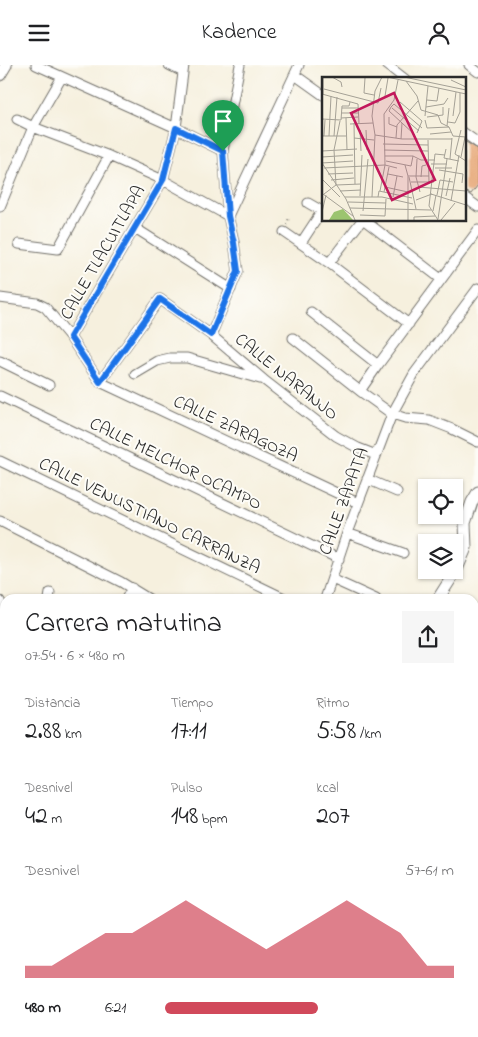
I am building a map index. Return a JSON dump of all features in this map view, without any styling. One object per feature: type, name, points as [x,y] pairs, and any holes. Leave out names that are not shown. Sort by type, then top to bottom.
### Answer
[{"type":"street","points":[[0,75],[6,65]]},
{"type":"street","points":[[36,65],[223,151]]},
{"type":"street","points":[[169,65],[184,69]]},
{"type":"street","points":[[211,335],[238,271],[228,216],[223,151],[240,65]]},
{"type":"street","points":[[228,216],[299,65]]},
{"type":"street","points":[[387,65],[402,77]]},
{"type":"street","points":[[469,65],[478,73]]},
{"type":"street","name":"CALLE TLACUITLAPA","points":[[70,337],[163,180],[176,128],[184,69]]},
{"type":"street","points":[[295,75],[322,94]]},
{"type":"street","points":[[0,207],[33,127],[62,77]]},
{"type":"street","points":[[17,119],[163,180],[228,216]]},
{"type":"street","points":[[466,134],[478,143]]},
{"type":"street","points":[[19,244],[58,249],[108,156]]},
{"type":"street","points":[[466,198],[478,207]]},
{"type":"street","points":[[301,243],[322,212],[308,203]]},
{"type":"street","points":[[329,263],[362,221]]},
{"type":"street","points":[[364,221],[441,279]]},
{"type":"street","points":[[135,228],[231,289]]},
{"type":"street","points":[[360,391],[478,230]]},
{"type":"street","points":[[284,232],[329,263],[408,324]]},
{"type":"street","name":"CALLE ZAPATA","points":[[327,594],[347,533],[392,414],[414,374],[478,288]]},
{"type":"street","points":[[0,298],[37,303],[45,307],[70,337],[100,382]]},
{"type":"street","name":"CALLE NARANJO","points":[[100,382],[160,299],[211,335],[264,380],[336,436],[376,455]]},
{"type":"street","points":[[311,312],[378,365]]},
{"type":"street","points":[[293,338],[392,414],[405,418],[429,420],[478,442]]},
{"type":"street","points":[[134,374],[157,361],[170,358],[187,358],[264,380]]},
{"type":"street","points":[[0,361],[49,385]]},
{"type":"street","name":"CALLE ZARAGOZA","points":[[100,382],[358,503]]},
{"type":"street","name":"CALLE MELCHOR OCAMPO","points":[[0,396],[339,559]]},
{"type":"street","name":"CALLE VENUSTIANO CARRANZA","points":[[0,461],[276,594]]},
{"type":"street","points":[[367,479],[397,493]]},
{"type":"street","points":[[441,594],[457,569],[466,548],[465,523],[472,502],[478,492]]},
{"type":"street","points":[[0,521],[141,594]]},
{"type":"street","points":[[347,533],[404,553]]},
{"type":"street","points":[[332,579],[365,594]]},
{"type":"street","points":[[129,594],[132,589]]},
{"type":"building","points":[[466,142],[478,149],[478,185],[471,194],[466,192]]},
{"type":"route","points":[[176,128],[223,151],[228,216],[238,271],[211,335],[160,299],[100,382],[70,337],[163,180],[176,128]]}]
